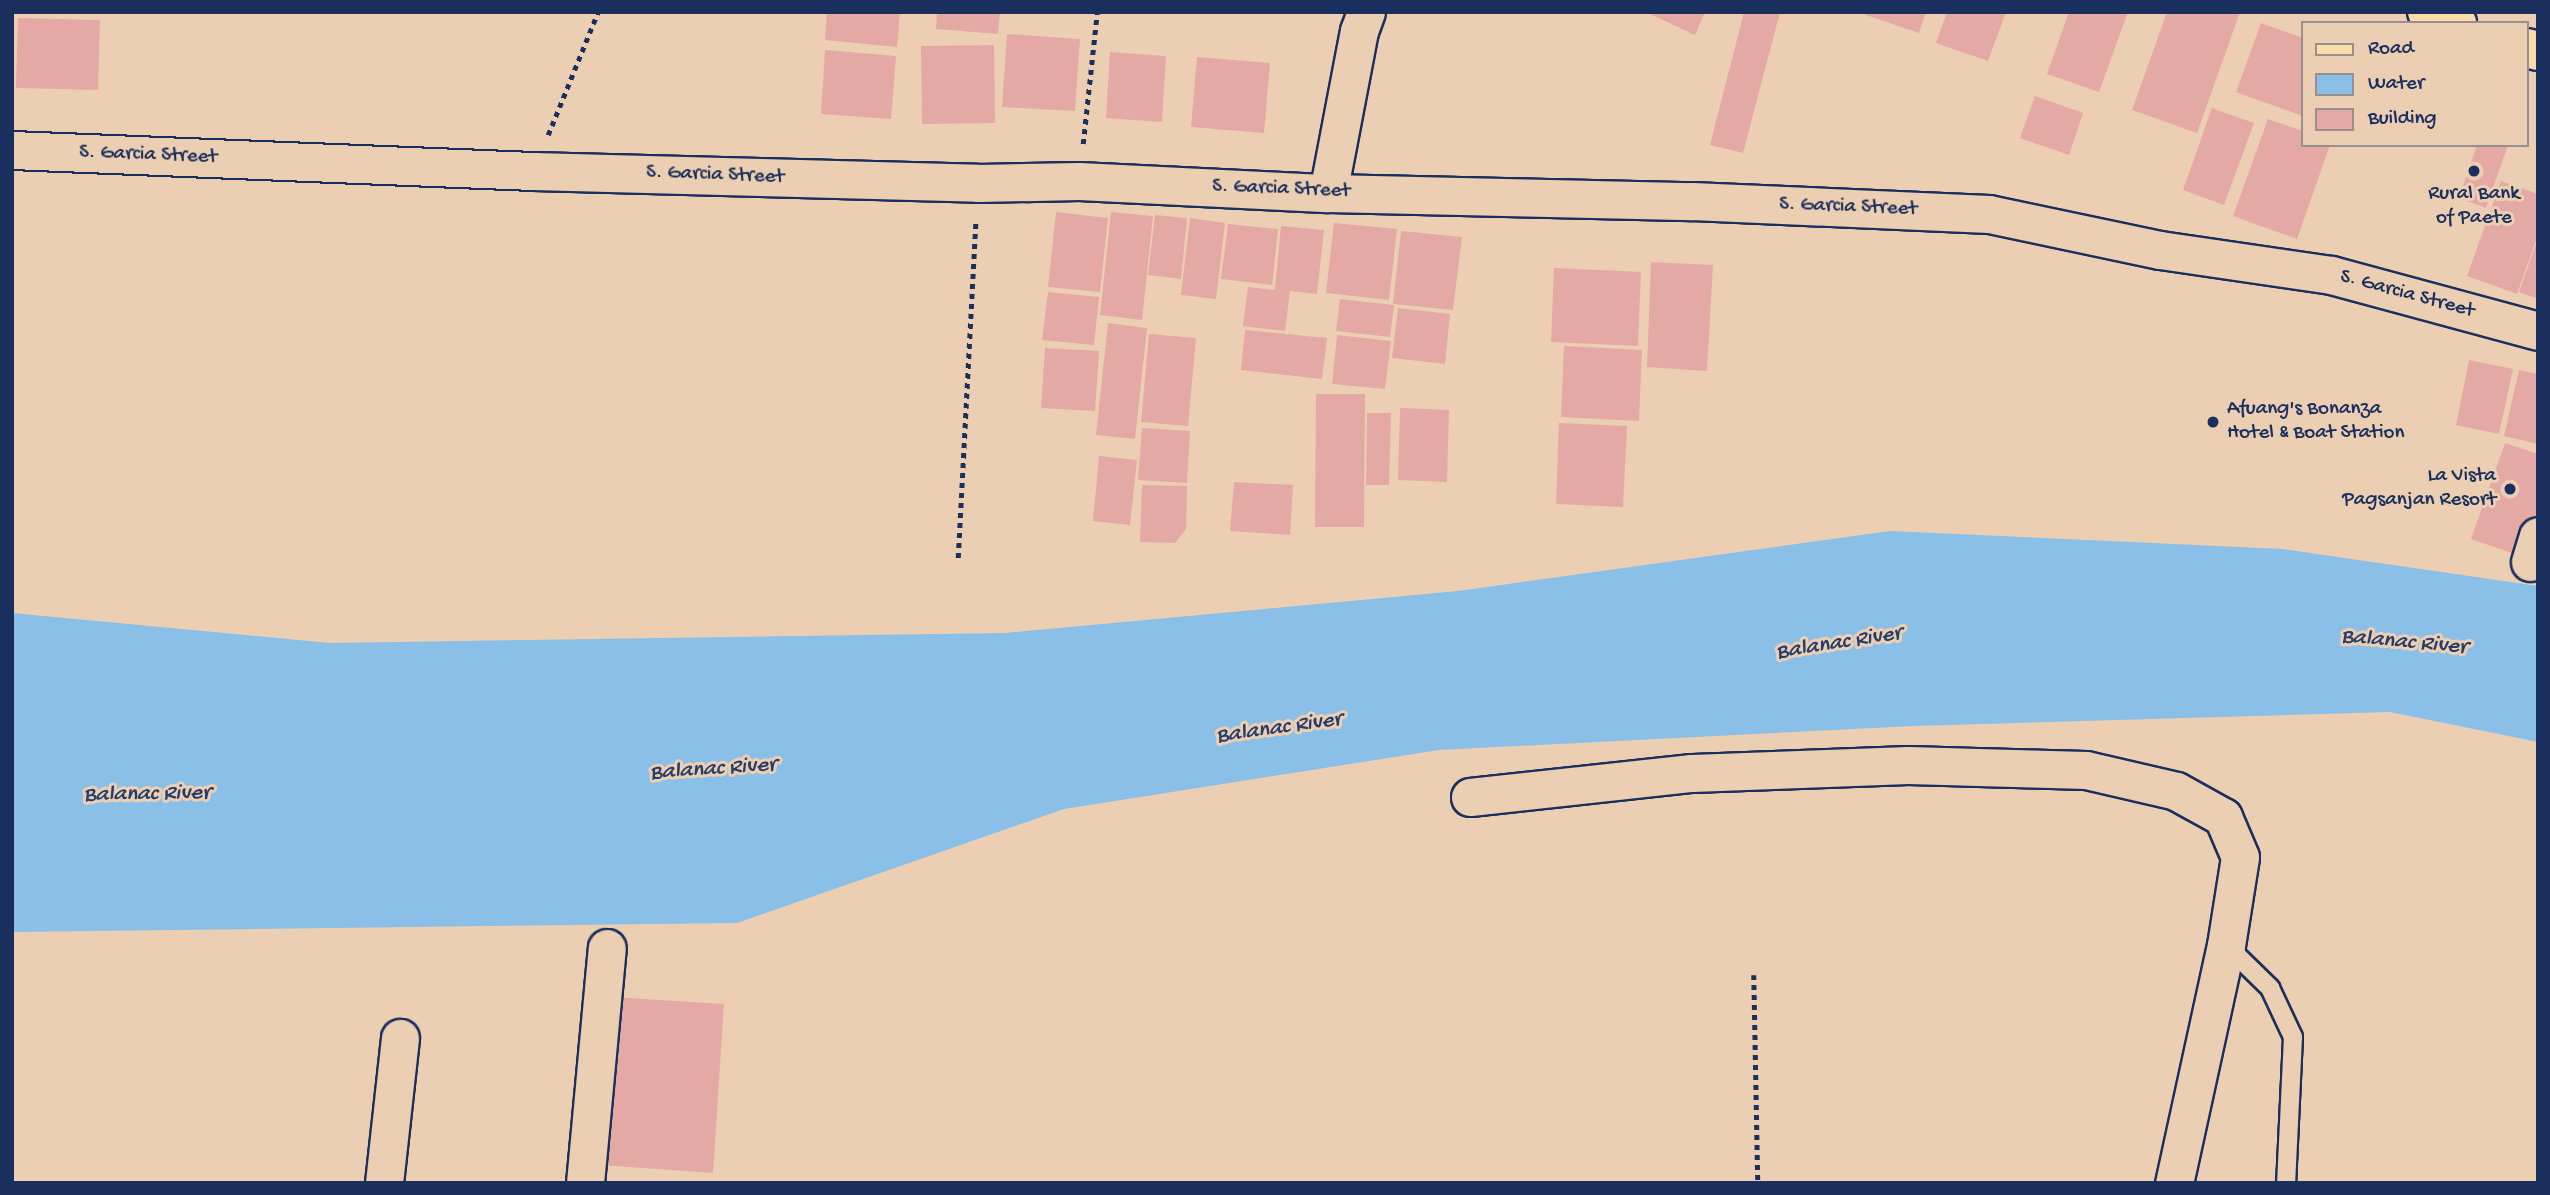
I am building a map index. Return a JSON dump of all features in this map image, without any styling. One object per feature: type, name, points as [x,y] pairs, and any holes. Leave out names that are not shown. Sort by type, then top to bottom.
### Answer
[{"type":"main road","points":[[2427,12],[2451,21]]},
{"type":"street","points":[[1328,193],[1359,31],[1366,12]]},
{"type":"street","name":"S. Garcia Street","points":[[12,150],[533,171],[978,183],[1079,181],[1328,193],[1692,201],[1989,214],[2160,250],[2331,275],[2538,331]]},
{"type":"street","points":[[1470,797],[1706,773],[1909,765],[2086,769],[2176,791],[2224,817],[2240,857],[2226,945],[2174,1183]]},
{"type":"street","points":[[585,1183],[607,948]]},
{"type":"street","points":[[384,1183],[400,1038]]},
{"type":"lane","points":[[2226,945],[2270,988],[2292,1037],[2286,1183]]},
{"type":"path","points":[[533,171],[598,12]]},
{"type":"path","points":[[1079,181],[1097,12]]},
{"type":"path","points":[[958,558],[978,183]]},
{"type":"path","points":[[1754,975],[1758,1183]]},
{"type":"water","name":"Balanac River","points":[[1890,531],[2283,549],[2538,586],[2538,742],[2390,712],[1914,726],[1439,750],[1064,809],[737,923],[12,932],[12,613],[330,643],[1004,633],[1458,591]]},
{"type":"building","points":[[827,12],[900,12],[897,47],[825,40]]},
{"type":"building","points":[[937,12],[1000,12],[998,34],[936,29]]},
{"type":"building","points":[[1646,12],[1705,12],[1695,35]]},
{"type":"building","points":[[1744,12],[1780,12],[1743,153],[1710,145]]},
{"type":"building","points":[[1867,12],[1926,12],[1919,33],[1866,15]]},
{"type":"building","points":[[1947,12],[2006,12],[1988,61],[1936,43]]},
{"type":"building","points":[[2069,12],[2128,12],[2099,92],[2047,74]]},
{"type":"building","points":[[2167,12],[2240,12],[2197,133],[2132,110]]},
{"type":"building","points":[[18,18],[100,20],[98,90],[16,88]]},
{"type":"building","points":[[2261,23],[2302,38],[2302,116],[2236,92]]},
{"type":"building","points":[[1007,34],[1080,39],[1075,111],[1002,107]]},
{"type":"building","points":[[994,45],[995,123],[922,124],[921,46]]},
{"type":"building","points":[[825,50],[896,56],[891,119],[821,114]]},
{"type":"building","points":[[1110,52],[1166,56],[1162,122],[1106,118]]},
{"type":"building","points":[[1197,57],[1270,63],[1264,133],[1191,127]]},
{"type":"building","points":[[2035,96],[2083,113],[2069,155],[2020,138]]},
{"type":"building","points":[[2212,108],[2254,123],[2224,205],[2183,190]]},
{"type":"building","points":[[2268,119],[2302,131],[2302,147],[2329,147],[2297,239],[2233,216]]},
{"type":"building","points":[[2476,147],[2507,147],[2486,208],[2459,198]]},
{"type":"building","points":[[2501,181],[2538,194],[2538,235],[2517,294],[2467,276]]},
{"type":"building","points":[[1056,212],[1108,218],[1100,292],[1048,287]]},
{"type":"building","points":[[1111,212],[1153,216],[1142,320],[1100,315]]},
{"type":"building","points":[[1155,215],[1187,218],[1181,279],[1148,275]]},
{"type":"building","points":[[1190,218],[1225,223],[1216,299],[1181,295]]},
{"type":"building","points":[[1334,223],[1397,229],[1389,300],[1326,293]]},
{"type":"building","points":[[1228,224],[1278,229],[1272,285],[1221,279]]},
{"type":"building","points":[[1281,226],[1324,230],[1317,294],[1290,291],[1285,331],[1243,326],[1248,287],[1275,290]]},
{"type":"building","points":[[1401,231],[1462,237],[1453,310],[1393,304]]},
{"type":"building","points":[[2538,242],[2538,299],[2519,292]]},
{"type":"building","points":[[1651,262],[1713,265],[1707,371],[1647,367]]},
{"type":"building","points":[[1554,268],[1641,272],[1638,346],[1551,342]]},
{"type":"building","points":[[1048,292],[1099,297],[1094,345],[1042,340]]},
{"type":"building","points":[[1340,299],[1394,305],[1390,337],[1336,331]]},
{"type":"building","points":[[1398,308],[1450,314],[1445,364],[1392,358]]},
{"type":"building","points":[[1108,323],[1147,328],[1135,439],[1096,435]]},
{"type":"building","points":[[1245,330],[1327,338],[1322,379],[1241,370]]},
{"type":"building","points":[[1149,334],[1196,338],[1188,426],[1141,422]]},
{"type":"building","points":[[1337,335],[1391,341],[1385,389],[1332,384]]},
{"type":"building","points":[[1564,346],[1642,350],[1639,421],[1561,417]]},
{"type":"building","points":[[1045,348],[1099,351],[1095,411],[1041,408]]},
{"type":"building","points":[[2469,360],[2513,369],[2499,434],[2456,425]]},
{"type":"building","points":[[2519,370],[2538,374],[2538,444],[2504,436]]},
{"type":"building","points":[[1316,394],[1365,394],[1364,527],[1315,527]]},
{"type":"building","points":[[1400,408],[1449,410],[1447,482],[1398,480]]},
{"type":"building","points":[[1367,413],[1391,413],[1389,485],[1366,485]]},
{"type":"building","points":[[1559,423],[1627,426],[1623,507],[1556,504]]},
{"type":"building","points":[[1142,428],[1190,431],[1187,483],[1138,480]]},
{"type":"building","points":[[2505,443],[2538,454],[2538,515],[2523,557],[2471,539]]},
{"type":"building","points":[[1099,456],[1137,460],[1130,525],[1093,521]]},
{"type":"building","points":[[1234,482],[1293,485],[1290,535],[1230,531]]},
{"type":"building","points":[[1142,485],[1187,486],[1186,529],[1175,543],[1140,542]]},
{"type":"building","points":[[611,997],[724,1004],[713,1173],[600,1165]]},
{"type":"place","name":"Rural Bank of Paete","points":[[2474,171]]},
{"type":"place","name":"Afuang's Bonanza Hotel & Boat Station","points":[[2213,422]]},
{"type":"place","name":"La Vista Pagsanjan Resort","points":[[2510,489]]}]
